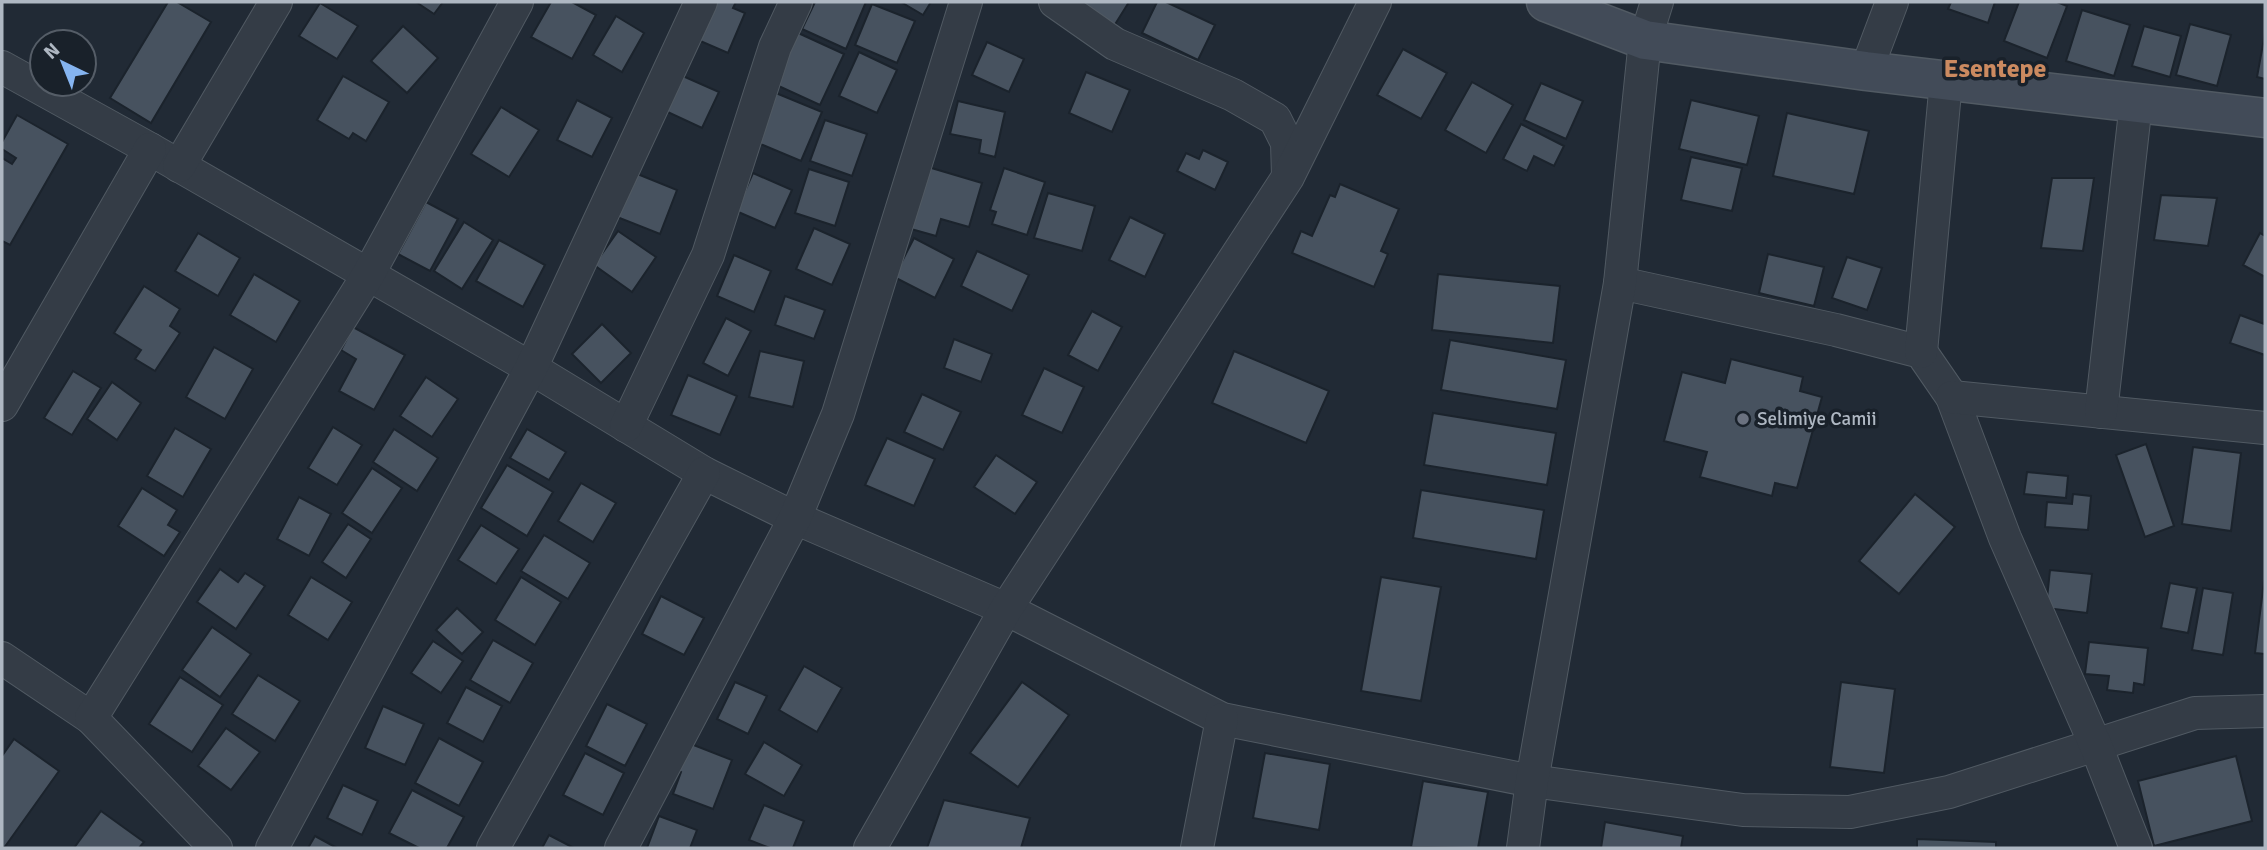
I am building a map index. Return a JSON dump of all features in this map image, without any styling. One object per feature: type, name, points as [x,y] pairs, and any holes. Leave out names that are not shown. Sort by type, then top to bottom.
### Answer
[{"type":"street","points":[[178,166],[276,2]]},
{"type":"street","points":[[92,718],[368,275],[517,2]]},
{"type":"street","points":[[272,848],[531,368],[701,2]]},
{"type":"street","points":[[626,426],[708,255],[775,47],[796,2]]},
{"type":"street","points":[[621,848],[795,518],[838,414],[966,2]]},
{"type":"street","points":[[1055,2],[1115,44],[1233,95],[1275,119],[1287,143],[1288,177]]},
{"type":"street","points":[[870,848],[1006,610],[1288,177],[1375,2]]},
{"type":"street","points":[[1546,2],[1646,40],[1866,71],[2265,118]]},
{"type":"street","points":[[1523,848],[1532,781],[1620,283],[1646,40],[1657,2]]},
{"type":"street","points":[[1866,71],[1892,2]]},
{"type":"street","points":[[2,67],[531,368],[704,473],[795,518],[1006,610],[1222,719],[1532,781],[1743,810],[1850,812],[1950,792],[2195,713],[2265,711]]},
{"type":"street","points":[[1946,81],[1921,352],[1952,397],[2005,538],[2096,746],[2136,848]]},
{"type":"street","points":[[2101,412],[2137,103]]},
{"type":"street","points":[[2,405],[150,149]]},
{"type":"street","points":[[1620,283],[1836,330],[1921,352]]},
{"type":"street","points":[[1952,397],[2265,428]]},
{"type":"street","points":[[493,848],[704,473]]},
{"type":"street","points":[[2,657],[92,718],[216,848]]},
{"type":"street","points":[[1197,848],[1222,719]]},
{"type":"building","points":[[168,2],[177,2],[211,22],[151,123],[110,98]]},
{"type":"building","points":[[416,2],[443,2],[434,14]]},
{"type":"building","points":[[551,2],[572,2],[596,15],[572,59],[531,37]]},
{"type":"building","points":[[706,2],[736,2],[733,8],[745,13],[728,53],[691,37]]},
{"type":"building","points":[[815,2],[866,2],[846,49],[802,29]]},
{"type":"building","points":[[901,2],[931,2],[923,15]]},
{"type":"building","points":[[1083,2],[1129,2],[1114,26],[1081,6]]},
{"type":"building","points":[[1157,2],[1166,2],[1215,25],[1198,60],[1142,33]]},
{"type":"building","points":[[1951,2],[1995,2],[1988,23],[1948,9]]},
{"type":"building","points":[[2019,2],[2057,2],[2067,6],[2047,58],[2004,41]]},
{"type":"building","points":[[320,3],[358,26],[337,59],[299,36]]},
{"type":"building","points":[[872,4],[915,21],[897,63],[855,45]]},
{"type":"building","points":[[2082,10],[2130,25],[2114,76],[2066,61]]},
{"type":"building","points":[[616,16],[644,33],[622,72],[593,55]]},
{"type":"building","points":[[2190,24],[2231,35],[2217,86],[2176,75]]},
{"type":"building","points":[[403,26],[438,58],[407,93],[371,61]]},
{"type":"building","points":[[2144,26],[2181,36],[2170,77],[2132,66]]},
{"type":"building","points":[[796,32],[844,54],[820,105],[772,83]]},
{"type":"building","points":[[2265,33],[2265,79],[2257,77]]},
{"type":"building","points":[[987,42],[1024,59],[1009,92],[972,75]]},
{"type":"building","points":[[1403,49],[1447,73],[1421,119],[1377,95]]},
{"type":"building","points":[[859,52],[897,70],[877,113],[839,96]]},
{"type":"building","points":[[1086,72],[1130,90],[1112,132],[1069,113]]},
{"type":"building","points":[[676,73],[719,92],[702,128],[659,108]]},
{"type":"building","points":[[343,76],[389,102],[366,141],[353,133],[349,139],[317,120]]},
{"type":"building","points":[[1472,82],[1513,105],[1486,153],[1445,130]]},
{"type":"building","points":[[1541,83],[1583,101],[1566,139],[1524,120]]},
{"type":"building","points":[[771,91],[822,112],[801,161],[751,140]]},
{"type":"building","points":[[577,100],[612,118],[592,157],[557,140]]},
{"type":"building","points":[[1691,100],[1759,116],[1747,165],[1679,149]]},
{"type":"building","points":[[958,101],[1005,112],[995,157],[979,153],[981,140],[950,134]]},
{"type":"building","points":[[501,107],[539,130],[509,177],[471,154]]},
{"type":"building","points":[[1787,113],[1869,131],[1854,194],[1773,176]]},
{"type":"building","points":[[17,115],[68,144],[10,245],[2,241],[2,158],[12,164],[16,158],[2,149],[2,142]]},
{"type":"building","points":[[825,120],[867,134],[852,176],[810,161]]},
{"type":"building","points":[[1521,124],[1564,146],[1554,166],[1534,156],[1527,171],[1503,159]]},
{"type":"building","points":[[1203,150],[1228,162],[1215,190],[1177,171],[1186,153],[1199,159]]},
{"type":"building","points":[[1691,157],[1742,168],[1732,211],[1681,200]]},
{"type":"building","points":[[918,164],[982,183],[969,227],[941,219],[936,236],[911,229]]},
{"type":"building","points":[[1004,168],[1045,182],[1027,235],[992,224],[996,212],[990,210]]},
{"type":"building","points":[[809,169],[849,182],[835,226],[795,213]]},
{"type":"building","points":[[635,173],[677,190],[660,234],[617,217]]},
{"type":"building","points":[[753,173],[792,190],[775,228],[736,211]]},
{"type":"building","points":[[2052,178],[2094,178],[2083,251],[2041,248]]},
{"type":"building","points":[[1340,184],[1399,209],[1381,251],[1388,254],[1374,287],[1292,253],[1301,231],[1312,236],[1330,195],[1335,197]]},
{"type":"building","points":[[1048,193],[1095,206],[1082,251],[1034,238]]},
{"type":"building","points":[[2161,195],[2217,198],[2208,246],[2154,240]]},
{"type":"building","points":[[426,202],[458,219],[430,271],[398,254]]},
{"type":"building","points":[[1130,217],[1165,234],[1145,277],[1109,260]]},
{"type":"building","points":[[464,222],[493,240],[462,289],[434,271]]},
{"type":"building","points":[[814,228],[850,244],[832,285],[796,269]]},
{"type":"building","points":[[618,231],[656,257],[632,292],[594,265]]},
{"type":"building","points":[[198,233],[240,258],[218,296],[175,271]]},
{"type":"building","points":[[2260,233],[2265,236],[2265,277],[2243,265]]},
{"type":"building","points":[[914,238],[954,259],[935,298],[894,277]]},
{"type":"building","points":[[499,240],[545,265],[523,307],[476,281]]},
{"type":"building","points":[[977,251],[1029,275],[1012,311],[961,286]]},
{"type":"building","points":[[1768,254],[1824,267],[1814,306],[1759,293]]},
{"type":"building","points":[[734,255],[771,271],[754,312],[717,296]]},
{"type":"building","points":[[1847,257],[1882,268],[1867,310],[1832,298]]},
{"type":"building","points":[[254,274],[300,301],[276,342],[230,315]]},
{"type":"building","points":[[1438,274],[1560,286],[1553,343],[1432,330]]},
{"type":"building","points":[[144,286],[180,309],[170,326],[180,333],[155,371],[135,359],[141,350],[114,333]]},
{"type":"building","points":[[785,296],[825,310],[814,339],[775,325]]},
{"type":"building","points":[[1092,311],[1122,327],[1098,371],[1068,355]]},
{"type":"building","points":[[2240,315],[2264,324],[2265,319],[2265,355],[2230,343]]},
{"type":"building","points":[[726,318],[751,331],[728,376],[703,363]]},
{"type":"building","points":[[602,324],[631,353],[601,383],[572,354]]},
{"type":"building","points":[[353,327],[405,355],[374,410],[339,391],[356,359],[341,350]]},
{"type":"building","points":[[954,339],[992,354],[981,382],[944,368]]},
{"type":"building","points":[[1450,340],[1566,360],[1557,409],[1441,390]]},
{"type":"building","points":[[214,347],[253,369],[225,419],[186,397]]},
{"type":"building","points":[[760,351],[804,361],[793,407],[749,397]]},
{"type":"building","points":[[1234,351],[1329,391],[1306,443],[1212,403]]},
{"type":"building","name":"Selimiye Camii","points":[[1731,359],[1803,377],[1800,391],[1822,397],[1797,488],[1775,483],[1772,496],[1700,477],[1707,452],[1664,441],[1682,372],[1725,383]]},
{"type":"building","points":[[1044,368],[1084,387],[1062,433],[1022,415]]},
{"type":"building","points":[[73,371],[101,388],[72,435],[44,418]]},
{"type":"building","points":[[688,375],[737,396],[720,435],[671,415]]},
{"type":"building","points":[[426,377],[458,399],[432,437],[400,416]]},
{"type":"building","points":[[112,382],[141,403],[117,440],[87,419]]},
{"type":"building","points":[[922,394],[961,412],[943,450],[904,432]]},
{"type":"building","points":[[1433,413],[1556,433],[1547,485],[1424,465]]},
{"type":"building","points":[[333,427],[362,445],[337,485],[308,468]]},
{"type":"building","points":[[175,428],[211,449],[183,497],[147,476]]},
{"type":"building","points":[[394,429],[438,458],[417,491],[373,462]]},
{"type":"building","points":[[527,429],[566,452],[549,480],[510,458]]},
{"type":"building","points":[[887,438],[935,459],[914,506],[865,485]]},
{"type":"building","points":[[2146,444],[2174,526],[2145,537],[2116,455]]},
{"type":"building","points":[[2193,447],[2241,453],[2231,531],[2182,524]]},
{"type":"building","points":[[996,455],[1037,482],[1015,514],[974,487]]},
{"type":"building","points":[[507,465],[553,492],[527,536],[481,508]]},
{"type":"building","points":[[372,468],[402,488],[372,533],[342,513]]},
{"type":"building","points":[[2027,472],[2068,476],[2066,498],[2024,494]]},
{"type":"building","points":[[581,483],[616,503],[593,542],[558,521]]},
{"type":"building","points":[[142,488],[177,510],[168,525],[180,532],[164,556],[118,526]]},
{"type":"building","points":[[1421,490],[1544,510],[1536,559],[1413,538]]},
{"type":"building","points":[[1915,494],[1955,527],[1899,594],[1859,561]]},
{"type":"building","points":[[2073,494],[2091,496],[2088,530],[2045,527],[2047,502],[2072,504]]},
{"type":"building","points":[[299,497],[331,514],[309,556],[277,539]]},
{"type":"building","points":[[348,524],[371,539],[346,578],[322,562]]},
{"type":"building","points":[[481,525],[519,549],[496,584],[458,560]]},
{"type":"building","points":[[544,535],[590,563],[568,599],[521,571]]},
{"type":"building","points":[[220,569],[238,582],[245,573],[265,586],[236,629],[197,602]]},
{"type":"building","points":[[2050,570],[2092,574],[2087,613],[2046,608]]},
{"type":"building","points":[[311,577],[352,602],[328,640],[288,615]]},
{"type":"building","points":[[521,577],[561,602],[535,645],[495,620]]},
{"type":"building","points":[[1381,577],[1441,587],[1421,701],[1361,691]]},
{"type":"building","points":[[2265,581],[2265,654],[2255,653]]},
{"type":"building","points":[[2170,583],[2197,588],[2188,633],[2161,628]]},
{"type":"building","points":[[2203,588],[2233,593],[2223,655],[2192,650]]},
{"type":"building","points":[[661,596],[704,618],[684,655],[642,634]]},
{"type":"building","points":[[457,608],[483,632],[462,654],[436,630]]},
{"type":"building","points":[[212,627],[251,654],[220,697],[182,670]]},
{"type":"building","points":[[493,640],[533,663],[510,703],[470,680]]},
{"type":"building","points":[[433,641],[463,661],[441,693],[411,673]]},
{"type":"building","points":[[2089,642],[2148,648],[2144,685],[2134,683],[2133,693],[2107,690],[2109,676],[2085,674]]},
{"type":"building","points":[[804,666],[842,688],[817,732],[779,710]]},
{"type":"building","points":[[258,675],[300,701],[275,741],[232,714]]},
{"type":"building","points":[[180,677],[223,705],[192,752],[149,724]]},
{"type":"building","points":[[735,682],[767,696],[748,734],[717,719]]},
{"type":"building","points":[[1022,682],[1069,715],[1018,787],[970,753]]},
{"type":"building","points":[[1841,682],[1895,689],[1884,773],[1830,767]]},
{"type":"building","points":[[466,687],[502,706],[483,742],[447,723]]},
{"type":"building","points":[[607,704],[647,724],[625,766],[586,746]]},
{"type":"building","points":[[383,706],[424,724],[405,765],[365,748]]},
{"type":"building","points":[[226,728],[260,752],[231,790],[198,766]]},
{"type":"building","points":[[439,738],[483,762],[459,806],[415,783]]},
{"type":"building","points":[[14,739],[59,771],[4,848],[2,756]]},
{"type":"building","points":[[686,742],[732,760],[713,809],[673,794],[681,772],[675,769]]},
{"type":"building","points":[[764,742],[802,765],[784,796],[745,774]]},
{"type":"building","points":[[585,753],[624,773],[603,815],[563,795]]},
{"type":"building","points":[[1265,753],[1330,764],[1319,830],[1253,818]]},
{"type":"building","points":[[2236,756],[2252,821],[2154,846],[2138,781]]},
{"type":"building","points":[[1423,781],[1488,792],[1478,848],[1411,847]]},
{"type":"building","points":[[343,785],[378,801],[362,835],[327,818]]},
{"type":"building","points":[[412,790],[464,817],[447,848],[419,848],[389,833]]},
{"type":"building","points":[[944,800],[1030,818],[1021,848],[927,848]]},
{"type":"building","points":[[764,805],[804,821],[793,848],[770,848],[749,840]]},
{"type":"building","points":[[101,811],[144,842],[139,848],[74,848]]},
{"type":"building","points":[[659,816],[697,830],[690,848],[647,848]]},
{"type":"building","points":[[1605,822],[1683,836],[1681,848],[1601,848]]},
{"type":"building","points":[[549,835],[574,848],[542,848]]},
{"type":"building","points":[[315,836],[337,848],[308,848]]},
{"type":"building","points":[[1917,839],[1996,842],[1996,848],[1917,848]]},
{"type":"place","name":"Selimiye Camii","points":[[1743,419]]},
{"type":"district","name":"Esentepe","points":[[1995,69]]}]
